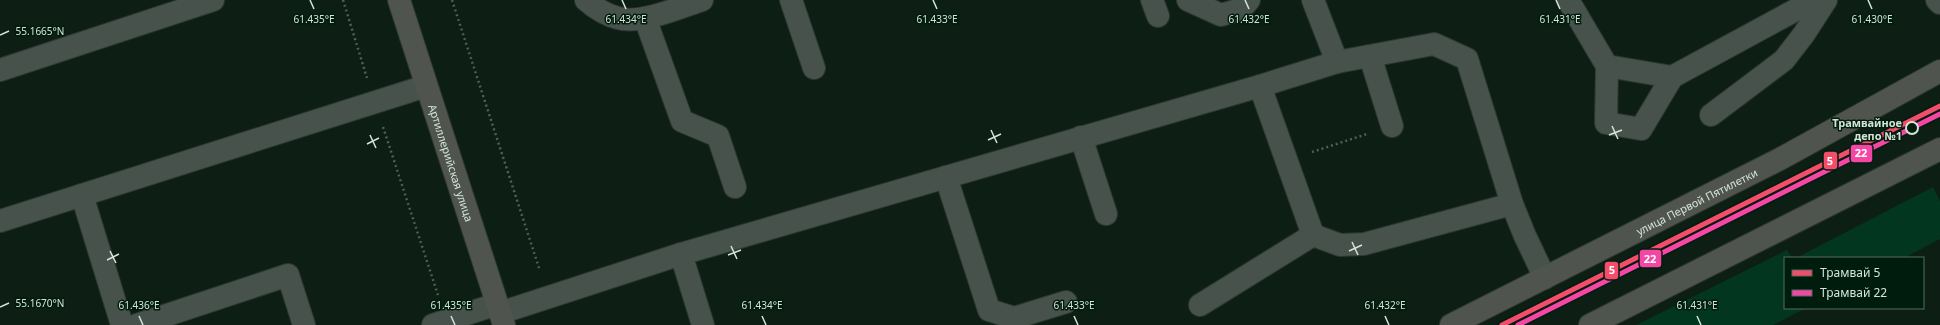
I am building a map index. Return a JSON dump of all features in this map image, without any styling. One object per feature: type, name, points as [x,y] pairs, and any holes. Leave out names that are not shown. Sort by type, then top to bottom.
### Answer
[{"type":"main road","name":"Артиллерийская улица","points":[[399,0],[500,314]]},
{"type":"main road","name":"улица Первой Пятилетки","points":[[1451,325],[1780,159],[1940,71]]},
{"type":"main road","points":[[1590,325],[1940,149]]},
{"type":"street","points":[[0,70],[213,0]]},
{"type":"street","points":[[586,0],[597,9],[619,19],[645,18],[702,0]]},
{"type":"street","points":[[791,0],[814,68]]},
{"type":"street","points":[[1188,0],[1221,15],[1241,9],[1249,0]]},
{"type":"street","points":[[1313,0],[1337,62]]},
{"type":"street","points":[[1568,0],[1607,66],[1606,123],[1641,129],[1672,77],[1814,0]]},
{"type":"street","points":[[1711,115],[1784,60],[1804,34],[1826,0]]},
{"type":"street","points":[[1937,0],[1940,3]]},
{"type":"street","points":[[645,18],[682,121],[718,136],[735,187]]},
{"type":"street","points":[[439,323],[500,314],[681,254],[1260,86],[1337,62],[1434,44],[1467,59],[1512,204],[1545,278]]},
{"type":"street","points":[[1370,56],[1392,126]]},
{"type":"street","points":[[1607,66],[1672,77]]},
{"type":"street","points":[[0,221],[426,86]]},
{"type":"street","points":[[1260,86],[1313,235],[1340,245],[1364,244],[1512,204]]},
{"type":"street","points":[[1082,137],[1106,214]]},
{"type":"street","points":[[946,177],[989,310],[1014,318],[1066,302]]},
{"type":"street","points":[[82,195],[122,325]]},
{"type":"street","points":[[1200,305],[1313,235]]},
{"type":"street","points":[[681,254],[703,325]]},
{"type":"street","points":[[138,325],[288,275],[304,325]]},
{"type":"path","points":[[343,0],[439,323]]},
{"type":"path","points":[[452,0],[549,297]]},
{"type":"path","points":[[1286,160],[1392,126]]},
{"type":"green space","points":[[1933,187],[1940,201],[1940,239],[1906,257],[1798,257]]},
{"type":"green space","points":[[1787,250],[1791,257],[1784,257],[1784,309],[1804,309],[1773,325],[1636,325]]},
{"type":"tram line","name":"5","points":[[1502,325],[1940,106]]},
{"type":"tram line","name":"22","points":[[1518,325],[1940,114]]},
{"type":"place","name":"Трамвайное депо №1","points":[[1912,128]]}]
